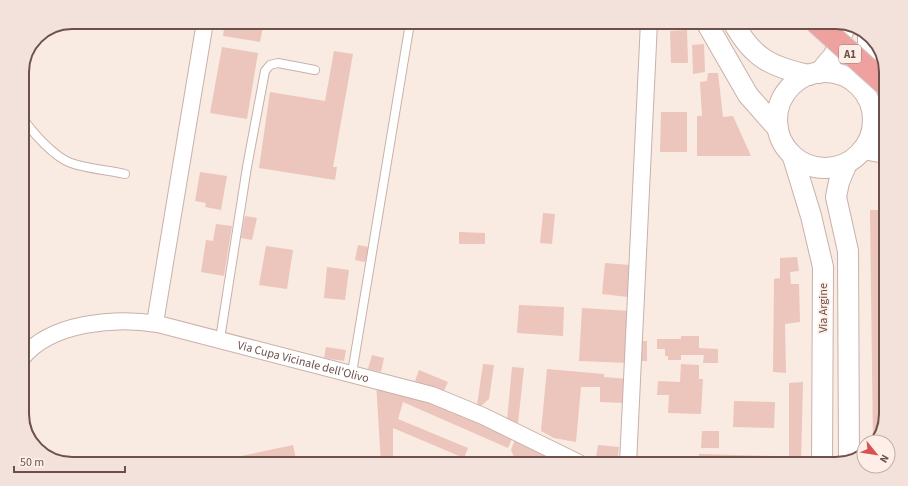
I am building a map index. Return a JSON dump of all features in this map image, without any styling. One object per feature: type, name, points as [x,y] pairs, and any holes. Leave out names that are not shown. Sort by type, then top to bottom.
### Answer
[{"type":"highway","name":"A1","points":[[824,29],[879,79]]},
{"type":"street","points":[[155,323],[204,29]]},
{"type":"street","points":[[628,457],[649,29]]},
{"type":"street","points":[[710,29],[748,95],[778,129]]},
{"type":"street","points":[[737,29],[748,47],[765,60],[784,70],[814,74],[836,74],[851,80],[863,91],[876,109]]},
{"type":"street","points":[[844,30],[834,55],[814,74],[797,82],[784,97],[777,116],[778,129],[786,149],[793,157],[810,166],[829,168],[847,163],[863,149],[870,136],[876,109],[868,82],[868,44]]},
{"type":"street","points":[[863,149],[879,151]]},
{"type":"street","name":"Via Argine","points":[[793,157],[811,216],[823,267],[822,457]]},
{"type":"street","points":[[847,163],[839,182],[836,197],[848,251],[848,456]]},
{"type":"street","name":"Via Cupa Vicinale dell'Olivo","points":[[29,351],[37,344],[53,334],[76,326],[134,320],[155,323],[432,395],[482,416],[567,457]]},
{"type":"lane","points":[[352,373],[409,29]]},
{"type":"lane","points":[[220,340],[247,167],[266,71],[270,65],[278,64],[316,70]]},
{"type":"lane","points":[[29,126],[36,136],[70,162],[125,174]]},
{"type":"building","points":[[224,29],[263,29],[260,42],[223,36]]},
{"type":"building","points":[[687,30],[688,63],[671,63],[670,31]]},
{"type":"building","points":[[704,44],[705,72],[693,74],[692,45]]},
{"type":"building","points":[[222,47],[258,53],[247,119],[210,113]]},
{"type":"building","points":[[334,51],[353,54],[333,167],[337,167],[335,180],[259,168],[270,92],[325,101]]},
{"type":"building","points":[[708,73],[718,73],[723,117],[733,116],[751,156],[697,156],[697,116],[702,116],[700,82],[707,81]]},
{"type":"building","points":[[661,112],[687,112],[687,152],[660,152]]},
{"type":"building","points":[[200,172],[227,176],[221,210],[205,207],[206,203],[195,201]]},
{"type":"building","points":[[870,210],[879,210],[879,414],[875,433],[873,434]]},
{"type":"building","points":[[543,213],[555,214],[552,244],[540,243]]},
{"type":"building","points":[[245,216],[257,218],[252,240],[241,238]]},
{"type":"building","points":[[216,224],[232,226],[224,276],[201,272],[206,240],[213,241]]},
{"type":"building","points":[[459,232],[485,233],[485,244],[459,244]]},
{"type":"building","points":[[358,245],[369,247],[365,262],[355,260]]},
{"type":"building","points":[[266,246],[293,250],[287,289],[259,285]]},
{"type":"building","points":[[797,257],[799,271],[790,272],[791,284],[799,284],[800,322],[785,324],[786,373],[773,372],[774,279],[780,278],[780,258]]},
{"type":"building","points":[[605,263],[630,265],[628,297],[602,294]]},
{"type":"building","points":[[327,267],[349,270],[345,300],[324,298]]},
{"type":"building","points":[[519,305],[564,307],[563,336],[517,333]]},
{"type":"building","points":[[582,308],[631,311],[628,363],[579,361]]},
{"type":"building","points":[[681,336],[699,336],[699,348],[718,349],[718,363],[703,363],[704,355],[681,355],[681,360],[668,360],[668,356],[665,356],[665,349],[657,349],[657,339],[681,339]]},
{"type":"building","points":[[638,341],[647,341],[647,361],[638,361]]},
{"type":"building","points":[[326,347],[346,350],[344,361],[324,358]]},
{"type":"building","points":[[372,355],[384,358],[381,372],[368,369]]},
{"type":"building","points":[[483,364],[494,365],[489,399],[481,406],[477,405]]},
{"type":"building","points":[[681,364],[699,365],[699,379],[703,379],[701,414],[668,413],[669,395],[657,395],[658,381],[680,382]]},
{"type":"building","points":[[512,367],[524,368],[518,423],[507,420]]},
{"type":"building","points":[[547,369],[604,374],[604,377],[627,379],[624,403],[600,402],[600,387],[581,387],[576,442],[554,438],[541,431]]},
{"type":"building","points":[[419,370],[448,382],[443,393],[415,381]]},
{"type":"building","points":[[376,382],[414,394],[513,436],[508,448],[403,402],[398,419],[468,448],[464,457],[393,428],[393,457],[381,457]]},
{"type":"building","points":[[803,382],[801,457],[789,457],[789,383]]},
{"type":"building","points":[[734,401],[775,402],[774,428],[733,427]]},
{"type":"building","points":[[702,431],[719,431],[719,448],[701,448]]},
{"type":"building","points":[[516,437],[555,457],[514,457],[511,450]]},
{"type":"building","points":[[293,445],[296,457],[237,457]]},
{"type":"building","points":[[598,445],[619,447],[618,457],[596,457]]},
{"type":"building","points":[[699,454],[776,456],[776,457],[699,457]]}]
